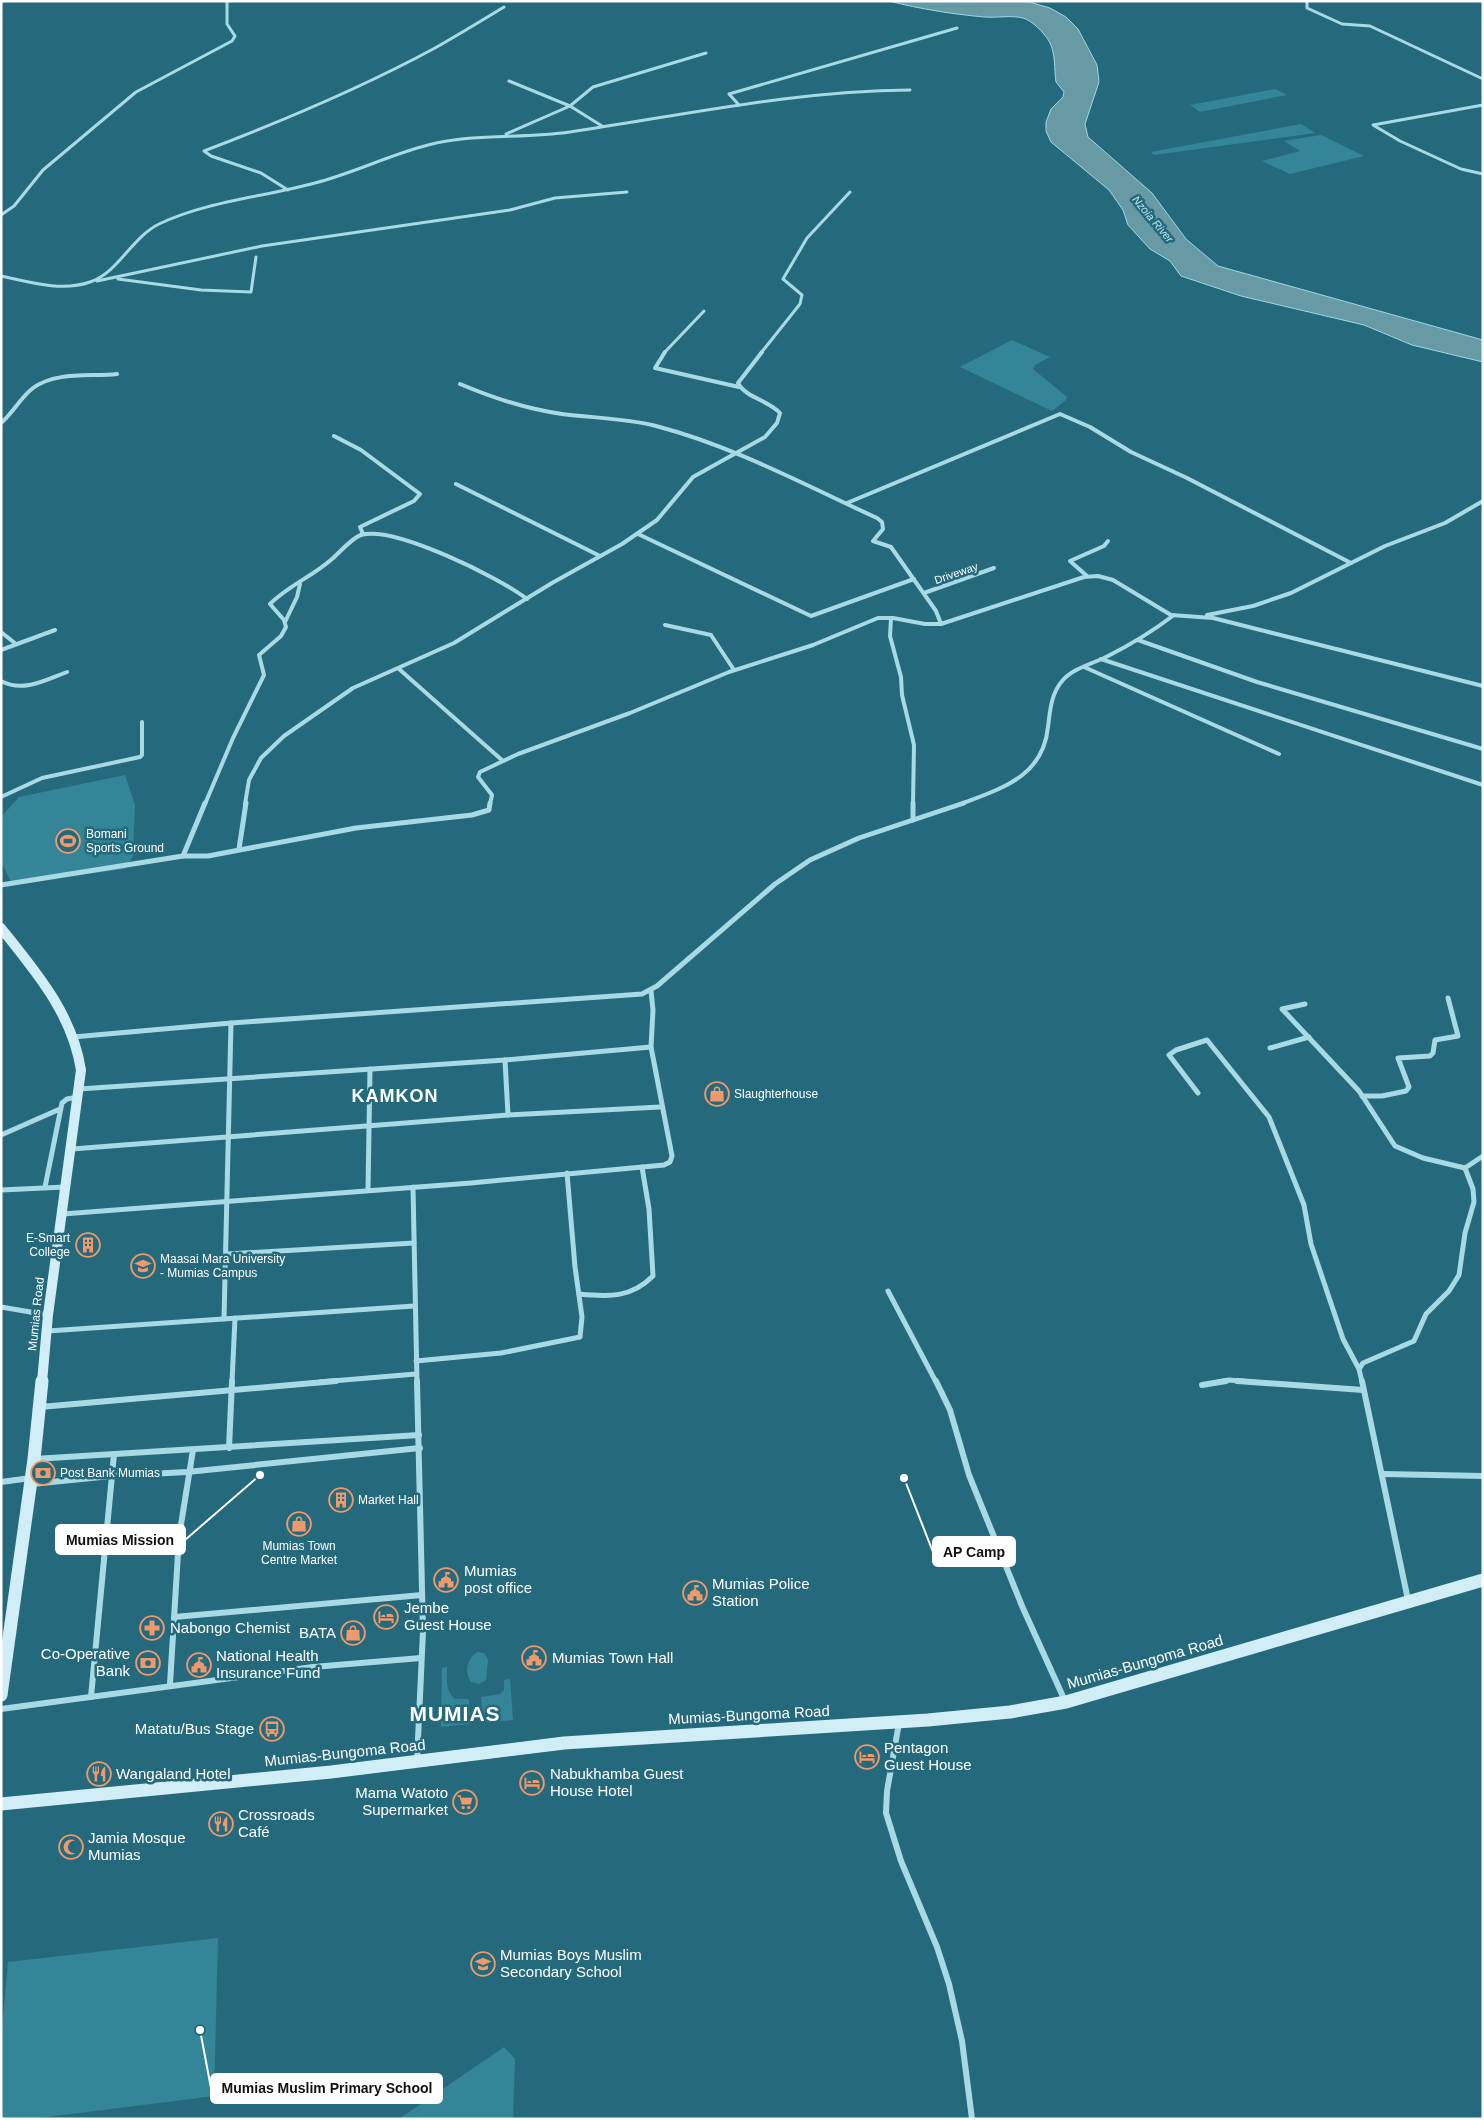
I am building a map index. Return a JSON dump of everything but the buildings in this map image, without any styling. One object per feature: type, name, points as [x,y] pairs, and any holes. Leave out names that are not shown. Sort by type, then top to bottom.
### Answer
[{"type":"street","points":[[1,215],[15,204],[39,174],[136,92],[232,41],[235,36],[227,24],[228,1]]},
{"type":"street","points":[[1307,1],[1307,8],[1327,18],[1346,25],[1370,26],[1400,42],[1483,79]]},
{"type":"street","points":[[288,190],[261,173],[211,156],[204,151],[262,129],[400,65],[435,48],[504,7]]},
{"type":"street","points":[[739,105],[729,94],[957,28]]},
{"type":"street","points":[[491,137],[520,130],[570,106],[596,86],[706,53]]},
{"type":"street","points":[[509,81],[570,106],[602,126]]},
{"type":"street","points":[[94,281],[139,238],[156,226],[200,211],[323,182],[432,144],[491,137],[556,133],[739,105],[836,94],[910,90]]},
{"type":"street","points":[[1483,105],[1374,125],[1406,145],[1431,154],[1466,171],[1483,174]]},
{"type":"street","points":[[1,276],[60,285],[94,281],[253,247],[510,210],[555,198],[627,192]]},
{"type":"street","points":[[739,387],[739,380],[790,318],[802,300],[800,294],[783,279],[785,273],[807,238],[850,192]]},
{"type":"street","points":[[112,278],[201,290],[252,292],[256,257]]},
{"type":"street","points":[[239,849],[249,780],[262,758],[284,736],[326,704],[353,688],[454,643],[638,534],[657,520],[693,477],[765,437],[780,417],[774,406],[739,387],[655,368],[668,350],[695,324],[704,311]]},
{"type":"street","points":[[1,423],[15,409],[27,392],[41,382],[117,374]]},
{"type":"street","points":[[460,384],[510,404],[559,414],[624,420],[658,427],[736,454],[847,503],[881,521],[882,532],[873,541],[891,547],[936,611],[941,624]]},
{"type":"street","points":[[847,503],[1060,414],[1090,427],[1131,452],[1193,480],[1351,563]]},
{"type":"street","points":[[334,436],[361,450],[420,494],[414,500],[360,528],[363,534]]},
{"type":"street","points":[[456,484],[600,556]]},
{"type":"street","points":[[1,885],[29,879],[183,856],[208,856],[356,828],[472,815],[489,810],[492,796],[478,777],[480,772],[503,761],[620,717],[734,670],[813,645],[873,620],[891,618],[924,624],[941,624],[981,612],[1049,586],[1087,576],[1104,576],[1114,580],[1163,612],[1174,616],[1204,616],[1253,606],[1278,598],[1385,546],[1445,523],[1483,501]]},
{"type":"street","points":[[285,622],[272,608],[271,603],[326,565],[363,534],[383,536],[438,554],[508,584],[527,599]]},
{"type":"street","points":[[638,534],[683,557],[811,616],[914,579]]},
{"type":"street","points":[[1087,576],[1070,561],[1104,546],[1108,541]]},
{"type":"street","name":"Driveway","points":[[924,593],[994,568]]},
{"type":"street","points":[[183,856],[233,738],[264,675],[258,658],[282,636],[286,629],[285,622],[297,598],[300,583]]},
{"type":"street","points":[[73,1037],[231,1023],[637,995],[651,990],[795,869],[835,847],[970,801],[1015,779],[1036,765],[1045,749],[1056,690],[1067,677],[1138,640],[1174,616]]},
{"type":"street","points":[[1204,616],[1483,686]]},
{"type":"street","points":[[891,618],[890,636],[901,677],[902,695],[914,745],[913,820]]},
{"type":"street","points":[[665,625],[711,635],[734,670]]},
{"type":"street","points":[[1,650],[56,630]]},
{"type":"street","points":[[1,632],[16,644]]},
{"type":"street","points":[[1138,640],[1248,679],[1483,749]]},
{"type":"street","points":[[1101,659],[1483,784]]},
{"type":"street","points":[[1084,667],[1279,754]]},
{"type":"street","points":[[399,669],[503,761]]},
{"type":"street","points":[[1,681],[8,686],[18,687],[68,672]]},
{"type":"street","points":[[1,796],[42,778],[140,757],[142,754],[142,722]]},
{"type":"street","name":"Mumias Road","points":[[1,928],[56,1002],[73,1037],[80,1060],[79,1093],[48,1315],[48,1332],[34,1459],[1,1695]]},
{"type":"street","points":[[62,1214],[414,1187],[664,1165],[672,1159],[660,1107],[651,1047],[653,1010],[651,990]]},
{"type":"street","points":[[1362,1096],[1382,1096],[1406,1091],[1409,1087],[1409,1082],[1398,1058],[1430,1056],[1433,1053],[1435,1040],[1458,1036],[1448,998]]},
{"type":"street","points":[[1305,1004],[1282,1009],[1362,1096],[1391,1141],[1400,1150],[1423,1158],[1465,1168],[1483,1156]]},
{"type":"street","points":[[224,1319],[229,1200],[231,1023]]},
{"type":"street","points":[[1270,1048],[1309,1037]]},
{"type":"street","points":[[1198,1093],[1169,1055],[1176,1050],[1207,1040],[1269,1117],[1304,1205],[1311,1244],[1340,1332],[1359,1369],[1383,1474],[1408,1600]]},
{"type":"street","points":[[45,1187],[60,1109],[64,1101],[79,1093],[231,1078],[505,1060],[651,1047]]},
{"type":"street","points":[[505,1060],[508,1115]]},
{"type":"street","points":[[368,1190],[370,1069]]},
{"type":"street","points":[[72,1149],[508,1115],[660,1107]]},
{"type":"street","points":[[1,1136],[60,1109]]},
{"type":"street","points":[[580,1294],[624,1296],[641,1288],[653,1276],[649,1210],[642,1167]]},
{"type":"street","points":[[1359,1369],[1363,1363],[1414,1341],[1426,1314],[1457,1281],[1465,1233],[1474,1202],[1473,1189],[1465,1168]]},
{"type":"street","points":[[416,1361],[501,1353],[577,1339],[581,1336],[583,1324],[575,1267],[568,1173]]},
{"type":"street","points":[[1,1190],[65,1187]]},
{"type":"street","points":[[414,1187],[414,1306],[420,1448],[422,1595],[417,1762]]},
{"type":"street","points":[[227,1254],[414,1243]]},
{"type":"street","points":[[888,1291],[950,1410],[969,1476],[1022,1606],[1066,1702]]},
{"type":"street","points":[[1,1306],[48,1315]]},
{"type":"street","points":[[48,1332],[414,1306]]},
{"type":"street","points":[[229,1448],[235,1318]]},
{"type":"street","points":[[39,1408],[99,1400],[416,1374]]},
{"type":"street","points":[[1202,1385],[1229,1380],[1363,1390]]},
{"type":"street","points":[[34,1459],[419,1435]]},
{"type":"street","points":[[1,1482],[30,1482],[188,1472],[420,1448]]},
{"type":"street","points":[[170,1684],[178,1547],[188,1472],[193,1450]]},
{"type":"street","points":[[91,1697],[114,1454]]},
{"type":"street","points":[[1383,1474],[1483,1476]]},
{"type":"street","name":"Mumias-Bungoma Road","points":[[1,1804],[417,1762],[564,1743],[899,1722],[1010,1712],[1066,1702],[1408,1600],[1483,1580]]},
{"type":"street","points":[[174,1617],[422,1595]]},
{"type":"street","points":[[1,1708],[91,1697],[170,1684],[313,1667],[421,1658]]},
{"type":"street","points":[[899,1722],[887,1791],[886,1813],[901,1861],[937,1947],[949,1984],[962,2041],[972,2119]]},
{"type":"shaded area","points":[[1275,89],[1287,95],[1200,112],[1190,105]]},
{"type":"shaded area","points":[[1301,124],[1315,133],[1154,155],[1151,152]]},
{"type":"shaded area","points":[[1321,135],[1364,156],[1290,174],[1262,161],[1300,151],[1284,141]]},
{"type":"shaded area","points":[[1012,340],[1050,357],[1035,365],[1033,369],[1067,397],[1066,400],[1052,411],[960,367]]},
{"type":"shaded area","name":"Bomani Sports Ground","points":[[125,775],[135,805],[133,856],[125,869],[12,884],[2,863],[1,817],[19,797]]},
{"type":"shaded area","points":[[478,1652],[484,1653],[488,1660],[486,1680],[479,1684],[471,1682],[467,1669],[471,1657]]},
{"type":"shaded area","points":[[447,1667],[447,1685],[452,1696],[455,1699],[469,1699],[470,1724],[441,1727],[442,1668]]},
{"type":"shaded area","points":[[510,1679],[513,1720],[483,1723],[481,1697],[500,1694],[504,1690],[504,1680]]},
{"type":"shaded area","points":[[218,1938],[214,2096],[32,2119],[1,2119],[1,2040],[8,1962]]},
{"type":"shaded area","points":[[504,2047],[515,2059],[513,2119],[399,2119]]},
{"type":"water","name":"Nzoia River","points":[[889,1],[1026,1],[1050,8],[1066,17],[1078,29],[1097,65],[1099,82],[1085,124],[1088,137],[1152,193],[1186,239],[1218,266],[1483,340],[1483,362],[1412,345],[1364,325],[1241,296],[1181,276],[1170,261],[1150,249],[1128,225],[1123,210],[1109,190],[1051,142],[1046,131],[1046,122],[1051,109],[1063,97],[1064,92],[1056,82],[1054,56],[1049,41],[1037,27],[1027,19],[1018,17],[984,17],[924,9]]},
{"type":"place","name":"Bomani Sports Ground","points":[[68,841]]},
{"type":"place","name":"Slaughterhouse","points":[[717,1094]]},
{"type":"place","name":"E-Smart College","points":[[88,1245]]},
{"type":"place","name":"Maasai Mara University - Mumias Campus","points":[[143,1266]]},
{"type":"place","name":"Post Bank Mumias","points":[[43,1473]]},
{"type":"place","name":"Mumias Mission","points":[[260,1475]]},
{"type":"place","name":"AP Camp","points":[[904,1478]]},
{"type":"place","name":"Market Hall","points":[[341,1500]]},
{"type":"place","name":"Mumias Town Centre Market","points":[[299,1524]]},
{"type":"place","name":"Mumias post office","points":[[446,1580]]},
{"type":"place","name":"Mumias Police Station","points":[[695,1593]]},
{"type":"place","name":"Jembe Guest House","points":[[386,1617]]},
{"type":"place","name":"Nabongo Chemist","points":[[152,1628]]},
{"type":"place","name":"BATA","points":[[353,1633]]},
{"type":"place","name":"Mumias Town Hall","points":[[534,1658]]},
{"type":"place","name":"Co-Operative Bank","points":[[148,1663]]},
{"type":"place","name":"National Health Insurance Fund","points":[[199,1665]]},
{"type":"place","name":"Matatu/Bus Stage","points":[[272,1729]]},
{"type":"place","name":"Pentagon Guest House","points":[[867,1757]]},
{"type":"place","name":"Wangaland Hotel","points":[[99,1774]]},
{"type":"place","name":"Nabukhamba Guest House Hotel","points":[[532,1783]]},
{"type":"place","name":"Mama Watoto Supermarket","points":[[465,1802]]},
{"type":"place","name":"Crossroads Café","points":[[221,1824]]},
{"type":"place","name":"Jamia Mosque Mumias","points":[[71,1847]]},
{"type":"place","name":"Mumias Boys Muslim Secondary School","points":[[483,1964]]},
{"type":"place","name":"Mumias Muslim Primary School","points":[[200,2030]]},
{"type":"district","name":"KAMKON","points":[[395,1096]]},
{"type":"district","name":"MUMIAS","points":[[455,1714]]}]
